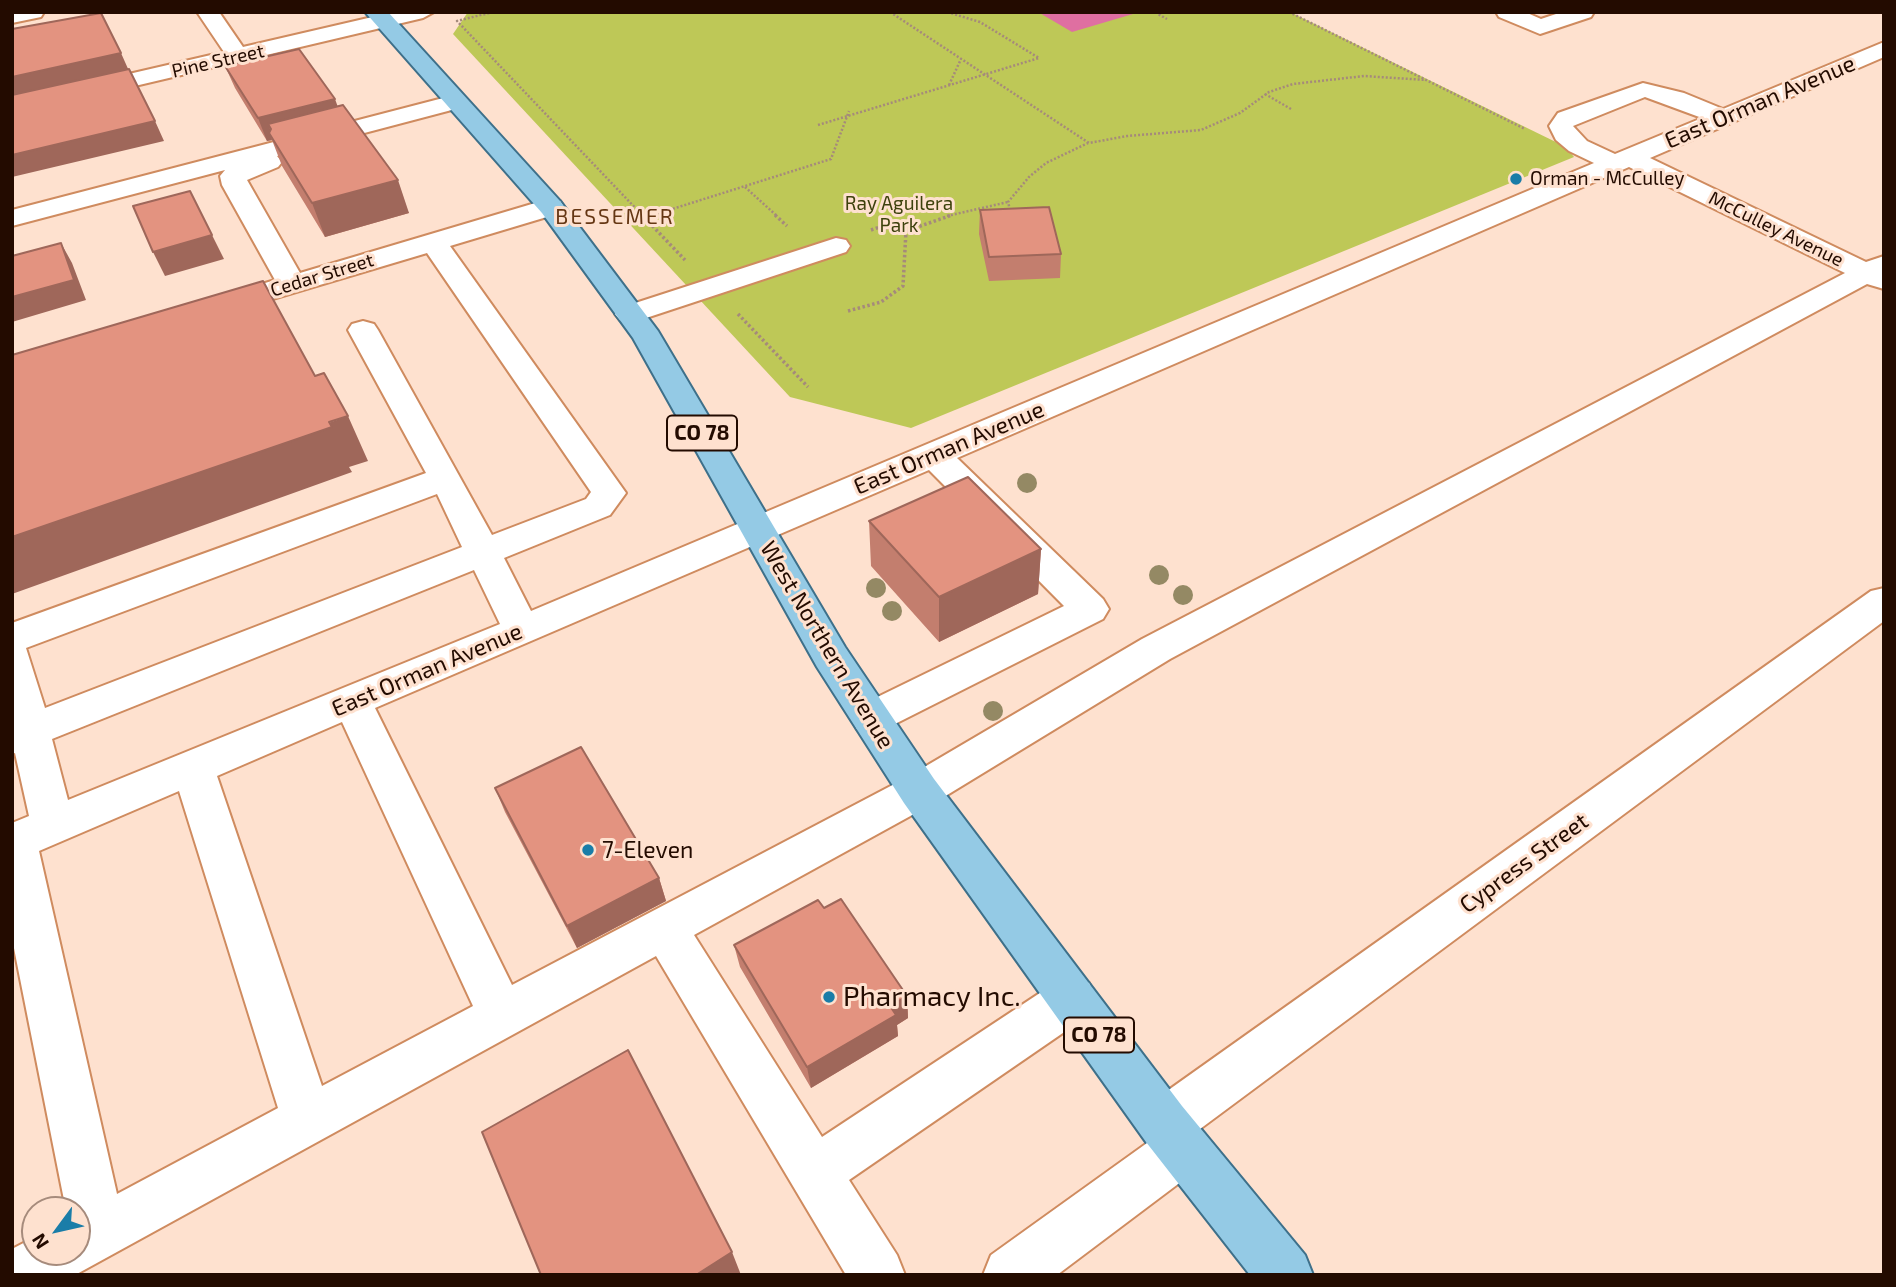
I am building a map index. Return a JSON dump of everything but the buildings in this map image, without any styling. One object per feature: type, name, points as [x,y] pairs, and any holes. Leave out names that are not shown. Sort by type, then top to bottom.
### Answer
[{"type":"main road","name":"West Northern Avenue","points":[[380,17],[551,206],[631,314],[647,337],[831,657],[919,791],[1174,1136],[1285,1275]]},
{"type":"street","points":[[12,17],[33,12]]},
{"type":"street","points":[[208,12],[238,56]]},
{"type":"street","name":"Pine Street","points":[[12,108],[238,56],[380,17],[423,12]]},
{"type":"street","points":[[1507,12],[1541,27],[1583,12]]},
{"type":"street","name":"East Orman Avenue","points":[[27,837],[522,631],[1884,49]]},
{"type":"street","name":"McCulley Avenue","points":[[1724,118],[1676,98],[1643,90],[1567,118],[1561,126],[1565,135],[1578,146],[1623,161],[1878,273]]},
{"type":"street","points":[[12,218],[459,107]]},
{"type":"street","points":[[292,284],[235,185],[233,176],[248,168],[459,107]]},
{"type":"street","name":"Cedar Street","points":[[199,312],[551,206]]},
{"type":"street","points":[[20,735],[598,507],[610,493],[433,242]]},
{"type":"street","points":[[631,314],[837,244]]},
{"type":"street","points":[[91,1236],[919,791],[1156,649],[1878,273]]},
{"type":"street","points":[[363,330],[446,478],[522,631]]},
{"type":"street","points":[[871,718],[1090,609],[933,454]]},
{"type":"street","points":[[12,638],[446,478]]},
{"type":"street","name":"Cypress Street","points":[[1011,1275],[1174,1136],[1884,601]]},
{"type":"street","points":[[12,657],[27,837],[73,1196]]},
{"type":"street","points":[[352,701],[501,1014]]},
{"type":"street","points":[[193,768],[307,1118]]},
{"type":"street","points":[[664,927],[877,1275]]},
{"type":"street","points":[[813,1174],[1072,999]]},
{"type":"street","points":[[19,1275],[36,1266]]},
{"type":"path","points":[[493,12],[457,21],[808,387]]},
{"type":"path","points":[[890,12],[1089,143]]},
{"type":"path","points":[[818,125],[1039,58],[980,22],[947,12]]},
{"type":"path","points":[[1165,12],[1158,14],[1167,19]]},
{"type":"path","points":[[1289,12],[1526,130]]},
{"type":"path","points":[[949,85],[961,59]]},
{"type":"path","points":[[744,186],[837,244],[880,227],[906,231],[951,215],[1008,202],[1046,163],[1089,143],[1127,136],[1200,130],[1230,119],[1265,94],[1293,84],[1344,78],[1426,80]]},
{"type":"path","points":[[1265,94],[1291,109]]},
{"type":"path","points":[[645,218],[831,159],[848,114]]},
{"type":"path","points":[[1008,202],[1013,222]]},
{"type":"path","points":[[848,311],[881,302],[903,286],[906,231]]},
{"type":"green space","name":"Ray Aguilera Park","points":[[468,12],[1290,12],[1566,147],[1574,157],[911,428],[790,397],[453,34]]},
{"type":"shaded area","points":[[1038,12],[1130,12],[1133,14],[1072,32]]},
{"type":"place","name":"Orman - McCulley","points":[[1516,179]]},
{"type":"place","name":"7-Eleven","points":[[588,850]]},
{"type":"place","name":"Pharmacy Inc.","points":[[829,997]]},
{"type":"district","name":"BESSEMER","points":[[615,217]]}]
